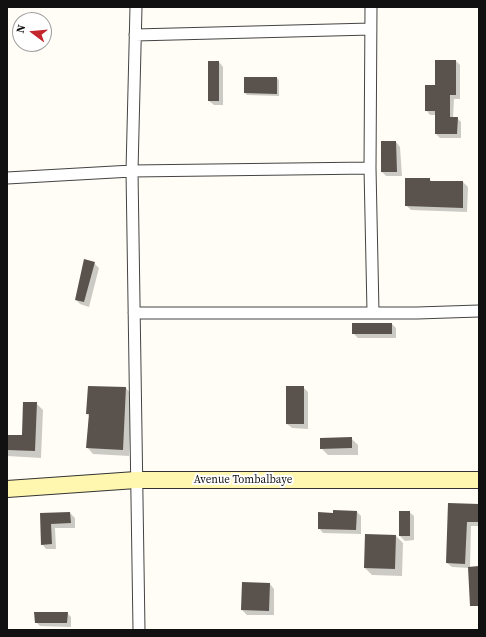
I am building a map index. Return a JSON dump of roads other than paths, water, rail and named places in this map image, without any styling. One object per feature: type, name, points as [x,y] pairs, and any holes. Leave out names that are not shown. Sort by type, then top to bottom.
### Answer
[{"type":"main road","name":"Avenue Tombalbaye","points":[[7,488],[136,480],[479,480]]},
{"type":"street","points":[[136,7],[132,171],[139,630]]},
{"type":"street","points":[[371,7],[370,168],[373,312]]},
{"type":"street","points":[[136,34],[371,29]]},
{"type":"street","points":[[7,178],[132,171],[370,168]]},
{"type":"street","points":[[134,313],[416,313],[479,311]]}]
